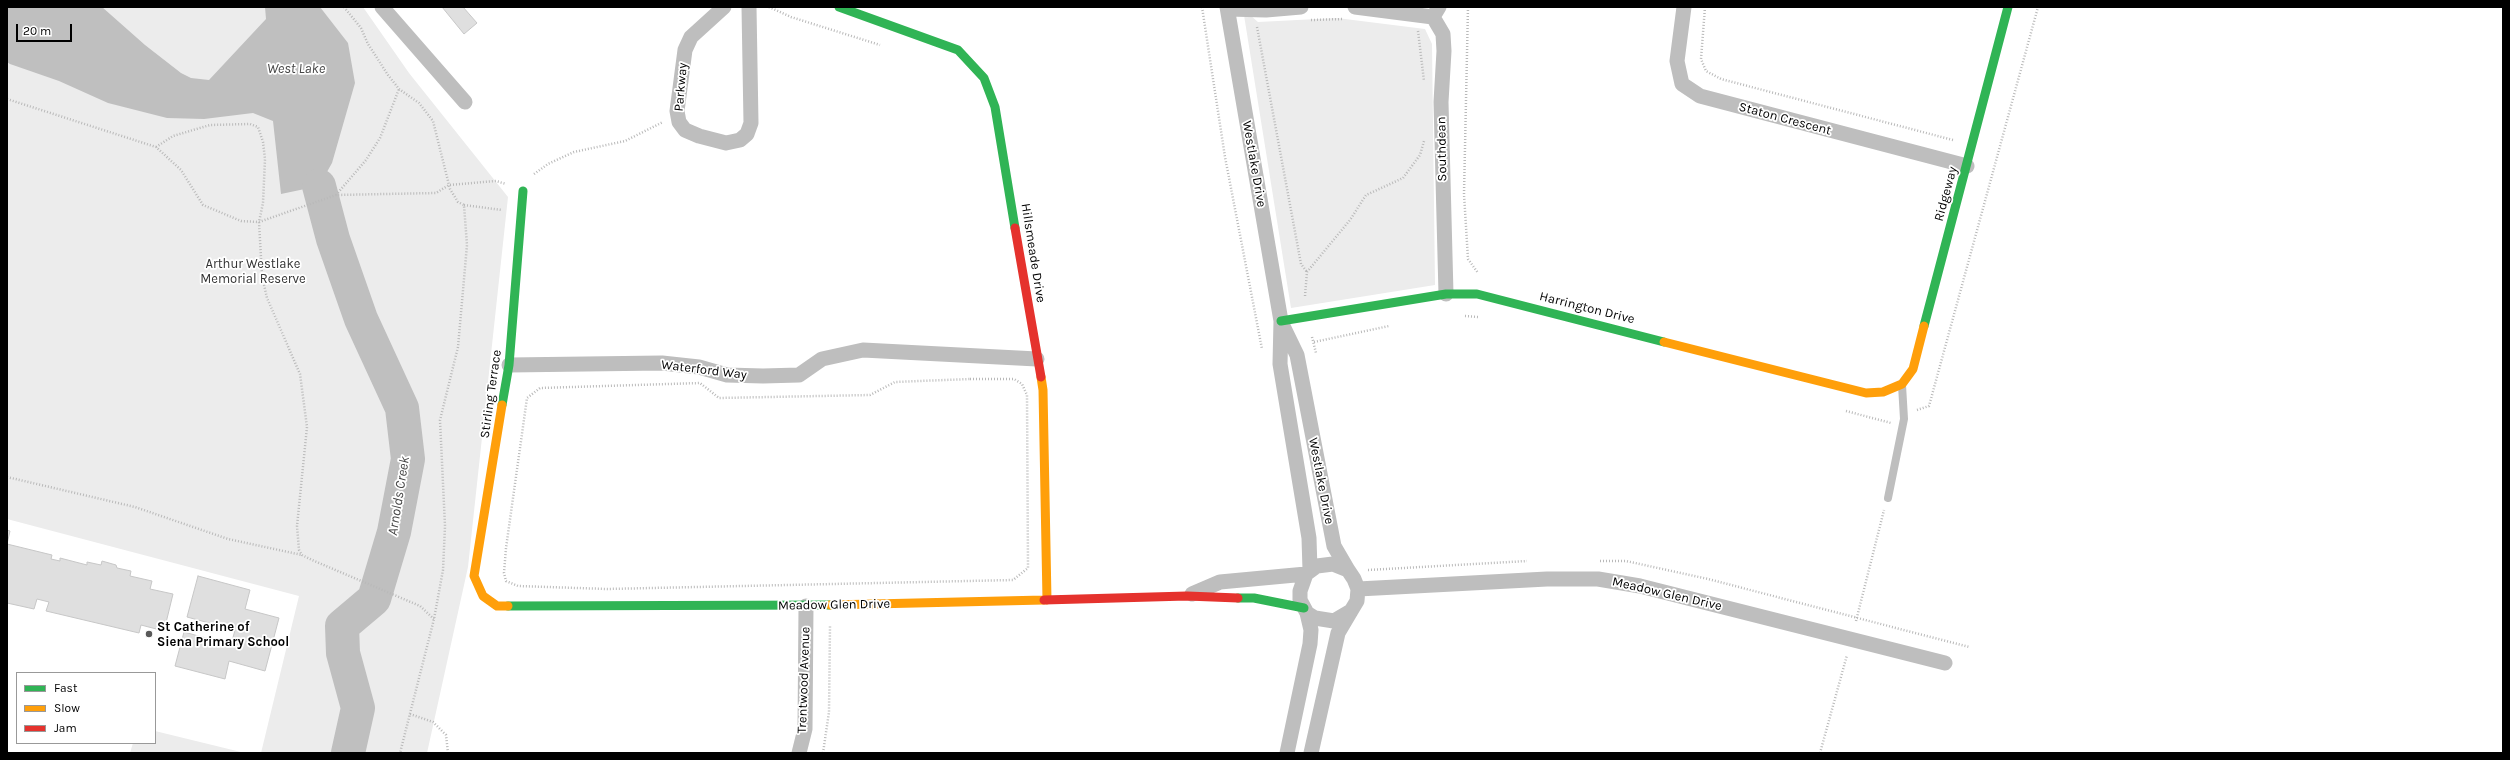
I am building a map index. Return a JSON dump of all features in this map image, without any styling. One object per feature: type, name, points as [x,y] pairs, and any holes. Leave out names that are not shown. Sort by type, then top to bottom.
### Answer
[{"type":"street","points":[[382,7],[465,102]]},
{"type":"street","name":"Parkway","points":[[724,7],[691,37],[684,50],[677,111],[679,122],[685,130],[699,136],[726,143],[740,140],[747,134],[751,123],[749,7]]},
{"type":"street","name":"Hillsmeade Drive","points":[[839,7],[958,50],[984,78],[995,107],[1043,390],[1047,600]]},
{"type":"street","points":[[1227,8],[1257,10],[1301,7]]},
{"type":"street","points":[[1355,7],[1436,12]]},
{"type":"street","name":"Staton Crescent","points":[[1684,7],[1677,61],[1682,84],[1700,96],[1967,166]]},
{"type":"street","name":"Ridgeway","points":[[1902,384],[1913,370],[2008,7]]},
{"type":"street","name":"Westlake Drive","points":[[1227,8],[1281,321],[1280,364],[1309,538],[1308,572]]},
{"type":"street","name":"Southdean","points":[[1436,12],[1443,34],[1444,51],[1441,110],[1446,294]]},
{"type":"street","name":"Stirling Terrace","points":[[483,596],[474,576],[509,365],[523,191]]},
{"type":"street","name":"Harrington Drive","points":[[1281,321],[1446,294],[1482,295],[1866,392],[1883,392],[1902,384]]},
{"type":"street","name":"Westlake Drive","points":[[1281,321],[1297,355],[1334,546],[1348,570]]},
{"type":"street","name":"Waterford Way","points":[[509,365],[662,363],[699,367],[727,376],[763,376],[798,375],[822,359],[863,350],[1037,359]]},
{"type":"street","points":[[1287,753],[1310,644],[1311,630],[1300,591],[1308,572],[1321,565],[1333,564],[1348,570],[1354,578],[1358,589],[1357,601],[1338,633],[1310,753]]},
{"type":"street","name":"Meadow Glen Drive","points":[[1187,596],[1220,582],[1308,572]]},
{"type":"street","name":"Meadow Glen Drive","points":[[1358,589],[1547,579],[1598,579],[1640,586],[1945,663]]},
{"type":"street","name":"Meadow Glen Drive","points":[[483,596],[497,606],[524,607],[831,606],[1187,596],[1254,598],[1306,610]]},
{"type":"street","name":"Trentwood Avenue","points":[[799,753],[805,729],[806,606]]},
{"type":"street","points":[[1306,610],[1315,618],[1334,621],[1351,612]]},
{"type":"lane","points":[[1888,498],[1903,425],[1902,384]]},
{"type":"path","points":[[344,7],[361,28],[368,44],[399,89],[419,103],[433,121],[449,185],[458,202],[464,205],[521,213]]},
{"type":"path","points":[[769,7],[791,17],[882,46]]},
{"type":"path","points":[[1202,7],[1224,157],[1262,352]]},
{"type":"path","points":[[1460,316],[1484,317],[1478,273],[1468,259],[1466,240],[1464,194],[1468,7]]},
{"type":"path","points":[[1705,7],[1700,59],[1706,71],[1721,80],[1973,144],[1998,152]]},
{"type":"path","points":[[1842,410],[1903,425],[1912,425],[1914,412],[1929,406],[2038,7]]},
{"type":"path","points":[[1257,10],[1257,30],[1301,264],[1307,272]]},
{"type":"path","points":[[1417,28],[1424,83]]},
{"type":"path","points":[[336,195],[366,160],[380,138],[399,89]]},
{"type":"path","points":[[7,99],[156,147],[180,170],[203,204],[241,221],[259,222],[336,195],[436,193],[449,185],[496,181],[510,185]]},
{"type":"path","points":[[531,175],[574,152],[625,141],[662,122],[677,111]]},
{"type":"path","points":[[156,147],[173,136],[210,125],[250,124],[258,128],[264,142],[263,203],[259,222],[260,266],[267,298],[300,374],[307,427],[297,534],[299,550],[302,555]]},
{"type":"path","points":[[1308,317],[1305,302],[1307,272],[1350,220],[1366,195],[1403,178],[1420,154],[1425,136]]},
{"type":"path","points":[[400,753],[434,619],[443,570],[445,526],[440,420],[458,347],[466,244],[464,205]]},
{"type":"path","points":[[1314,342],[1391,326]]},
{"type":"path","points":[[1020,358],[1024,373],[1022,384]]},
{"type":"path","points":[[1014,379],[1022,384],[1027,395],[1028,568],[1013,580],[829,584],[607,588],[518,586],[506,581],[504,573],[506,548],[527,398],[540,388],[619,385],[700,383],[719,398],[870,395],[895,382],[1014,379]]},
{"type":"path","points":[[7,477],[135,507],[228,539],[302,555],[420,606],[434,619]]},
{"type":"path","points":[[1820,753],[1888,498]]},
{"type":"path","points":[[823,753],[829,712],[831,606],[829,584]]},
{"type":"path","points":[[410,714],[434,722],[446,735],[448,753]]},
{"type":"green space","name":"Arthur Westlake Memorial Reserve","points":[[7,7],[363,7],[409,73],[508,197],[468,567],[427,753],[261,753],[299,596],[7,519]]},
{"type":"green space","points":[[1243,9],[1258,22],[1337,18],[1425,29],[1432,44],[1435,285],[1291,308]]},
{"type":"green space","points":[[156,731],[245,753],[130,753],[133,744],[156,744]]},
{"type":"water","name":"West Lake","points":[[7,7],[102,7],[145,45],[181,73],[191,78],[209,80],[266,19],[265,7],[320,7],[348,43],[355,83],[332,163],[319,186],[281,194],[273,121],[253,113],[204,119],[167,118],[108,103],[59,81],[10,64],[7,62]]},
{"type":"building","points":[[442,7],[463,7],[477,23],[464,34]]},
{"type":"building","points":[[7,530],[10,531],[7,544]]},
{"type":"building","points":[[7,544],[52,555],[51,559],[60,561],[60,558],[87,565],[87,562],[101,565],[102,561],[116,565],[117,568],[131,571],[130,576],[152,581],[150,589],[173,594],[164,631],[141,625],[139,633],[46,611],[49,602],[37,599],[34,609],[7,603]]},
{"type":"building","points":[[198,576],[250,590],[245,609],[279,618],[265,671],[229,661],[225,679],[175,666],[184,632],[231,645],[235,630],[187,617]]},
{"type":"waterway","name":"Arnolds Creek","points":[[319,186],[333,239],[361,319],[402,408],[408,459],[394,532],[374,599],[342,626],[343,653],[358,708],[348,753]]},
{"type":"traffic: fast","points":[[839,7],[958,50],[984,78],[995,107],[1015,228]]},
{"type":"traffic: fast","points":[[1924,326],[2008,7]]},
{"type":"traffic: fast","points":[[502,405],[509,365],[523,191]]},
{"type":"traffic: fast","points":[[1281,321],[1446,294],[1477,294],[1664,342]]},
{"type":"traffic: fast","points":[[1238,598],[1254,598],[1304,608]]},
{"type":"traffic: fast","points":[[508,606],[830,605]]},
{"type":"traffic: slow","points":[[1664,342],[1866,393],[1883,392],[1902,384],[1913,369],[1924,326]]},
{"type":"traffic: slow","points":[[1041,377],[1043,390],[1047,600]]},
{"type":"traffic: slow","points":[[502,405],[474,576],[483,596],[497,606],[508,606]]},
{"type":"traffic: slow","points":[[830,605],[1044,600]]},
{"type":"traffic: jam","points":[[1015,228],[1041,377]]},
{"type":"traffic: jam","points":[[1044,600],[1187,596],[1238,598]]},
{"type":"place","name":"St Catherine of Siena Primary School","points":[[149,634]]}]
